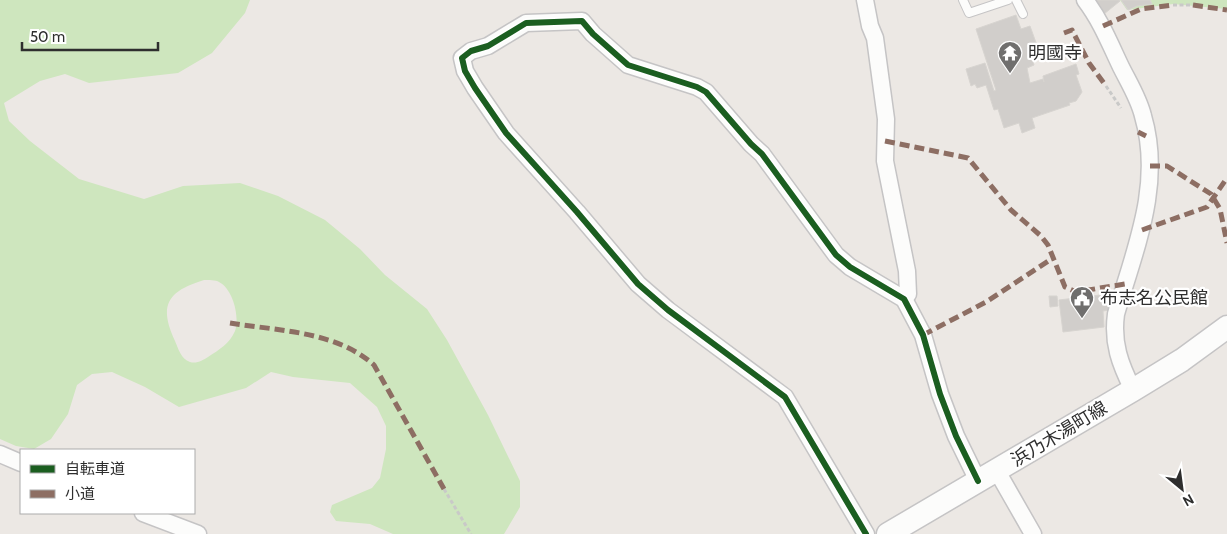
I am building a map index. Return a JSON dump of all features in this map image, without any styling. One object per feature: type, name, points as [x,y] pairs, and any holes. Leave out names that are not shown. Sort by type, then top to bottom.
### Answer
[{"type":"main road","name":"浜乃木湯町線","points":[[888,534],[1133,390],[1182,360],[1227,327]]},
{"type":"street","points":[[865,0],[870,26],[875,38],[886,119],[885,161],[907,271],[908,294],[904,299]]},
{"type":"street","points":[[1085,0],[1103,26],[1139,102],[1144,118],[1149,158],[1146,212],[1116,314],[1114,330],[1117,356],[1133,390]]},
{"type":"street","points":[[866,534],[786,397],[668,310],[638,284],[578,212],[506,133],[465,71],[462,58],[471,51],[488,46],[526,23],[582,21],[600,41],[628,65],[698,86],[706,92],[740,132],[762,154],[836,255],[850,267],[894,291],[904,299],[923,335],[940,394],[956,436],[1033,534]]},
{"type":"street","points":[[0,454],[20,463]]},
{"type":"street","points":[[146,514],[198,534]]},
{"type":"lane","points":[[962,0],[969,13],[1008,0]]},
{"type":"lane","points":[[1016,0],[1023,14]]},
{"type":"path","points":[[1173,5],[1193,5]]},
{"type":"path","points":[[444,489],[470,534]]},
{"type":"green space","points":[[0,0],[250,0],[245,13],[212,53],[178,73],[89,83],[65,74],[40,81],[4,103],[9,121],[30,141],[79,179],[144,199],[183,186],[240,183],[278,196],[325,220],[360,249],[385,275],[427,309],[447,340],[488,415],[520,481],[520,507],[504,534],[393,534],[370,524],[336,521],[330,512],[332,505],[372,488],[380,478],[386,449],[386,426],[377,407],[350,383],[293,377],[271,372],[246,388],[179,407],[145,387],[112,372],[92,374],[77,385],[68,414],[51,439],[34,449],[16,446],[0,439]],"holes":[[[204,280],[218,281],[232,297],[237,318],[235,331],[224,346],[216,352],[197,362],[190,362],[182,356],[179,350],[167,318],[167,309],[170,301],[182,289]]]},
{"type":"green space","points":[[1120,0],[1227,0],[1227,9],[1173,4],[1127,10]]},
{"type":"building","points":[[1096,0],[1120,1],[1104,14],[1094,2]]},
{"type":"building","points":[[1121,0],[1150,0],[1152,4],[1137,6],[1128,10]]},
{"type":"building","name":"明國寺","points":[[1016,15],[1021,29],[1030,26],[1039,51],[1030,53],[1034,65],[1027,68],[1030,83],[1043,79],[1044,82],[1043,76],[1076,64],[1079,74],[1076,75],[1082,92],[1076,101],[1069,103],[1070,105],[1032,118],[1035,128],[1022,133],[1019,123],[1004,128],[998,109],[994,110],[986,85],[977,88],[975,84],[971,86],[966,69],[985,63],[994,91],[996,90],[976,29]]},
{"type":"building","name":"布志名公民館","points":[[1108,294],[1110,310],[1103,311],[1104,327],[1063,332],[1059,300]]},
{"type":"building","points":[[1049,296],[1057,296],[1058,306],[1050,307]]},
{"type":"marked path","points":[[1103,26],[1141,9],[1173,5]]},
{"type":"marked path","points":[[1193,5],[1227,10]]},
{"type":"marked path","points":[[1064,33],[1072,30],[1089,63],[1106,86]]},
{"type":"marked path","points":[[1138,132],[1146,136]]},
{"type":"marked path","points":[[885,141],[968,158],[1011,210],[1041,236],[1048,245],[1065,287],[1076,292],[1125,284]]},
{"type":"marked path","points":[[1150,166],[1167,166],[1211,194],[1220,209],[1227,243]]},
{"type":"marked path","points":[[1142,230],[1207,207],[1227,178]]},
{"type":"marked path","points":[[923,335],[986,302],[1053,258]]},
{"type":"marked path","points":[[230,323],[306,334],[325,339],[359,354],[374,365],[444,489]]},
{"type":"cycle path","points":[[866,534],[785,397],[668,310],[638,284],[506,133],[465,71],[462,58],[471,51],[488,46],[526,23],[582,21],[593,34],[628,65],[697,87],[706,92],[762,154],[836,255],[850,267],[904,299],[923,335],[940,394],[956,436],[978,481]]},
{"type":"place","name":"明國寺","points":[[1010,74]]},
{"type":"place","name":"布志名公民館","points":[[1082,319]]}]
